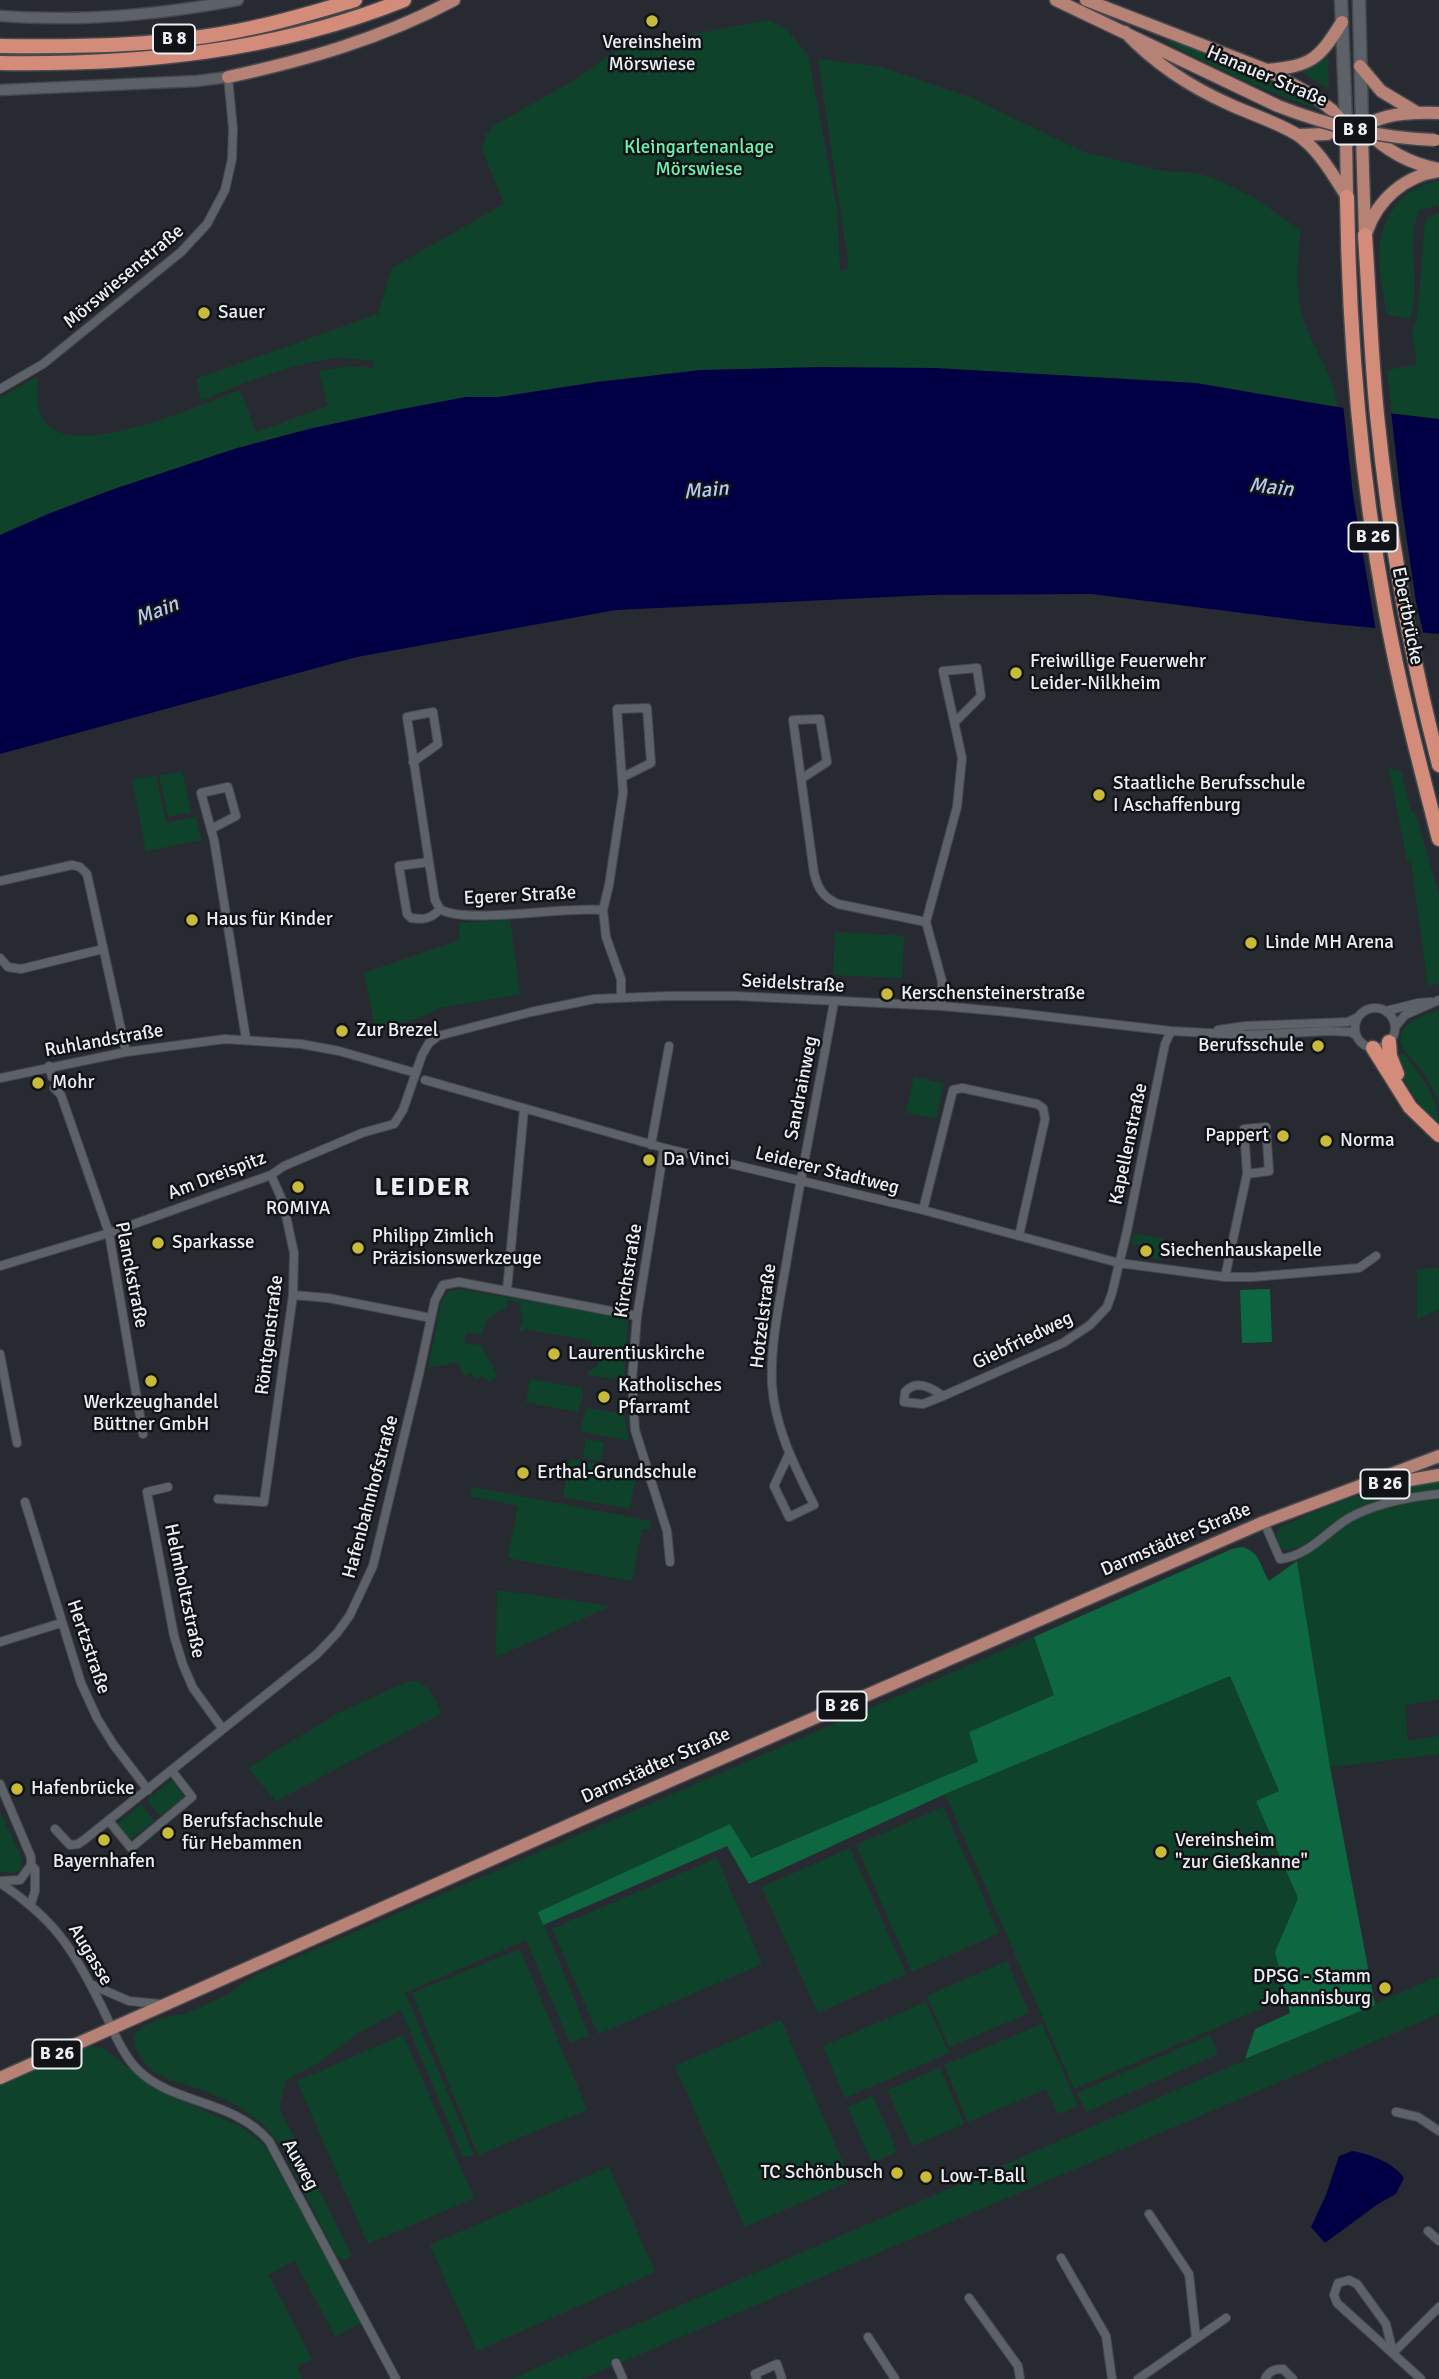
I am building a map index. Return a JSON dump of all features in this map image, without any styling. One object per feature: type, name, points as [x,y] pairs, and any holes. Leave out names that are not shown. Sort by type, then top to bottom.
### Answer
[{"type":"highway","name":"B 8","points":[[0,46],[134,44],[201,36],[251,28],[355,0]]},
{"type":"highway","name":"B 8","points":[[0,63],[111,62],[203,53],[302,32],[404,0]]},
{"type":"highway","name":"Ebertbrücke","points":[[1347,197],[1348,270],[1358,417],[1377,561],[1404,704],[1439,839]]},
{"type":"highway","name":"Ebertbrücke","points":[[1365,234],[1375,392],[1389,511],[1413,653],[1439,765]]},
{"type":"highway","points":[[1392,1035],[1391,1056],[1403,1096]]},
{"type":"highway","points":[[1373,1048],[1418,1117],[1439,1136]]},
{"type":"main road","points":[[228,76],[294,62],[359,41],[402,26],[454,0]]},
{"type":"main road","name":"Hanauer Straße","points":[[1055,0],[1278,106],[1345,128],[1437,140]]},
{"type":"main road","name":"Hanauer Straße","points":[[1066,0],[1091,16]]},
{"type":"main road","points":[[1086,0],[1267,70],[1312,95],[1401,157],[1439,170]]},
{"type":"main road","points":[[1342,0],[1352,122],[1363,144],[1365,234]]},
{"type":"main road","points":[[1347,197],[1346,145],[1352,122],[1362,106],[1359,0]]},
{"type":"main road","points":[[1267,70],[1293,67],[1313,59],[1327,47],[1342,22]]},
{"type":"main road","points":[[1125,32],[1177,78],[1298,135],[1326,165],[1347,197]]},
{"type":"main road","points":[[1360,66],[1381,91],[1416,113]]},
{"type":"main road","points":[[1298,135],[1327,134],[1352,122],[1380,117],[1439,113]]},
{"type":"main road","points":[[1365,234],[1377,209],[1397,188],[1422,175],[1439,170]]},
{"type":"main road","name":"Darmstädter Straße","points":[[0,2078],[113,2030],[242,1969],[566,1826],[1264,1522],[1439,1456]]},
{"type":"main road","name":"Darmstädter Straße","points":[[1332,1498],[1381,1484],[1439,1475]]},
{"type":"street","points":[[0,16],[43,19],[148,14],[188,10],[238,0]]},
{"type":"street","points":[[0,90],[228,76]]},
{"type":"street","name":"Mörswiesenstraße","points":[[0,388],[43,364],[181,253],[207,224],[225,190],[232,159],[233,129],[228,76]]},
{"type":"street","points":[[942,1006],[942,981],[926,922],[957,807],[962,758],[943,671],[977,668],[981,696],[955,722]]},
{"type":"street","points":[[621,997],[621,979],[606,937],[603,910],[623,793],[617,709],[648,708],[651,763],[623,777]]},
{"type":"street","name":"Egerer Straße","points":[[414,762],[438,744],[433,712],[407,717],[429,862],[440,909],[446,913],[467,916],[555,910],[603,910]]},
{"type":"street","points":[[801,779],[827,762],[820,719],[793,720],[801,779],[814,873],[817,886],[822,894],[838,904],[926,922]]},
{"type":"street","points":[[211,829],[236,817],[228,787],[201,793],[211,829],[246,1039],[339,1051],[415,1075]]},
{"type":"street","name":"Egerer Straße","points":[[429,862],[399,866],[407,914],[411,918],[422,920],[433,916],[440,909]]},
{"type":"street","points":[[0,881],[72,865],[80,867],[87,874],[126,1052]]},
{"type":"street","points":[[0,958],[8,967],[21,969],[103,949]]},
{"type":"street","name":"Seidelstraße","points":[[415,1075],[429,1043],[450,1032],[560,1006],[621,997],[736,996],[942,1006],[1171,1031],[1246,1035],[1329,1031],[1356,1035]]},
{"type":"street","points":[[1436,1001],[1405,1015],[1398,1021],[1384,1045],[1373,1048],[1364,1044],[1356,1035],[1358,1017],[1372,1008],[1386,1011],[1436,1001]]},
{"type":"street","name":"Sandrainweg","points":[[800,1181],[834,1002]]},
{"type":"street","points":[[1386,1011],[1392,1017],[1392,1035]]},
{"type":"street","name":"Seidelstraße","points":[[1198,1032],[1245,1026],[1348,1022],[1358,1017]]},
{"type":"street","name":"Kapellenstraße","points":[[1119,1263],[1165,1044],[1171,1031]]},
{"type":"street","name":"Ruhlandstraße","points":[[0,1078],[126,1052],[214,1040],[246,1039]]},
{"type":"street","points":[[651,1145],[670,1046]]},
{"type":"street","points":[[49,1066],[52,1077]]},
{"type":"street","name":"Am Dreispitz","points":[[0,1266],[109,1233],[271,1175],[284,1166],[362,1133],[394,1124],[403,1110],[415,1075]]},
{"type":"street","name":"Leiderer Stadtweg","points":[[425,1080],[651,1145],[923,1210],[1119,1263],[1224,1277],[1359,1268],[1376,1256]]},
{"type":"street","name":"Planckstraße","points":[[54,1088],[61,1095],[109,1233],[143,1434]]},
{"type":"street","points":[[923,1210],[953,1090],[961,1088],[1037,1104],[1043,1108],[1045,1119],[1018,1236]]},
{"type":"street","points":[[524,1109],[508,1290],[637,1316]]},
{"type":"street","points":[[1224,1277],[1247,1174],[1244,1129],[1266,1127],[1269,1171],[1247,1174]]},
{"type":"street","name":"Kirchstraße","points":[[664,1148],[637,1316],[632,1380],[635,1430],[667,1531],[670,1562]]},
{"type":"street","name":"Röntgenstraße","points":[[218,1499],[264,1502],[292,1295],[294,1253],[283,1202],[271,1175]]},
{"type":"street","name":"Hotzelstraße","points":[[789,1454],[774,1486],[789,1517],[814,1505],[789,1454],[777,1416],[772,1386],[772,1354],[800,1181]]},
{"type":"street","name":"Giebfriedweg","points":[[943,1396],[1063,1343],[1090,1325],[1107,1307],[1119,1263]]},
{"type":"street","name":"Hafenbahnhofstraße","points":[[55,1829],[65,1841],[74,1845],[84,1840],[321,1651],[350,1615],[373,1566],[435,1300],[443,1285],[459,1282],[508,1290]]},
{"type":"street","points":[[292,1295],[328,1298],[431,1318]]},
{"type":"street","points":[[0,1354],[17,1444]]},
{"type":"street","name":"Helmholtzstraße","points":[[167,1487],[147,1492],[174,1636],[193,1688],[222,1728]]},
{"type":"street","points":[[1264,1522],[1280,1559],[1292,1558],[1348,1518],[1363,1511],[1403,1499],[1439,1494]]},
{"type":"street","name":"Hertzstraße","points":[[25,1502],[81,1684],[113,1744],[148,1790]]},
{"type":"street","points":[[0,1642],[61,1623]]},
{"type":"street","points":[[109,1821],[131,1848],[192,1797],[172,1771]]},
{"type":"street","points":[[0,1784],[35,1869],[36,1885],[31,1904]]},
{"type":"street","points":[[0,1882],[20,1880],[32,1865]]},
{"type":"street","name":"Augasse","points":[[0,1882],[31,1904],[59,1932],[88,1980],[113,2030]]},
{"type":"street","points":[[88,1980],[129,2001],[166,2005]]},
{"type":"street","name":"Auweg","points":[[113,2030],[131,2062],[147,2077],[168,2089],[244,2119],[262,2132],[396,2379]]},
{"type":"street","points":[[1395,2112],[1418,2117],[1439,2132]]},
{"type":"street","points":[[1149,2214],[1189,2274],[1196,2337]]},
{"type":"street","points":[[1428,2231],[1439,2241]]},
{"type":"street","points":[[1061,2258],[1106,2336],[1112,2379]]},
{"type":"street","points":[[1393,2353],[1386,2324],[1357,2284],[1349,2280],[1338,2283],[1334,2295],[1337,2303],[1421,2379]]},
{"type":"street","points":[[969,2298],[1018,2366],[1020,2379]]},
{"type":"street","points":[[1393,2353],[1439,2307]]},
{"type":"street","points":[[1138,2379],[1226,2318]]},
{"type":"street","points":[[868,2337],[895,2379]]},
{"type":"street","points":[[616,2363],[623,2379]]},
{"type":"street","points":[[757,2379],[755,2374],[777,2364],[782,2379]]},
{"type":"street","points":[[1265,2379],[1268,2372],[1283,2369],[1293,2379]]},
{"type":"green space","name":"Kleingartenanlage Mörswiese","points":[[769,20],[788,31],[808,55],[837,209],[840,271],[849,268],[818,59],[881,67],[972,98],[1084,152],[1162,171],[1196,173],[1255,198],[1301,231],[1297,272],[1300,304],[1310,337],[1331,382],[1337,407],[1196,383],[935,368],[701,370],[499,397],[466,397],[309,429],[234,449],[111,490],[0,535],[0,398],[38,376],[38,407],[42,418],[61,433],[84,436],[140,426],[240,390],[256,432],[328,406],[319,371],[350,366],[373,368],[373,361],[335,358],[283,369],[201,401],[196,379],[378,314],[392,268],[504,204],[482,149],[486,135],[495,125],[573,81],[620,48]]},
{"type":"green space","points":[[1170,37],[1275,81],[1318,109],[1260,87],[1168,43]]},
{"type":"green space","points":[[1328,56],[1329,89],[1300,71]]},
{"type":"green space","points":[[1439,181],[1439,205],[1419,210],[1415,222],[1414,292],[1410,319],[1386,314],[1379,255],[1385,225],[1391,212],[1411,192]]},
{"type":"green space","points":[[1439,213],[1439,419],[1392,414],[1387,370],[1417,365],[1412,331],[1417,320],[1425,223],[1427,218]]},
{"type":"green space","points":[[1389,768],[1401,771],[1411,812],[1415,812],[1439,894],[1439,983],[1428,986],[1411,862],[1407,861]]},
{"type":"green space","points":[[182,771],[191,812],[168,817],[159,776]]},
{"type":"green space","points":[[156,775],[166,823],[196,817],[201,840],[146,851],[132,780]]},
{"type":"green space","points":[[510,920],[520,994],[439,1008],[421,1017],[376,1031],[364,973],[460,940],[459,923]]},
{"type":"green space","points":[[835,932],[904,936],[902,978],[833,975]]},
{"type":"green space","points":[[1439,1010],[1439,1101],[1422,1071],[1404,1050],[1401,1034],[1410,1023]]},
{"type":"green space","points":[[1403,1053],[1432,1096],[1439,1126],[1418,1102],[1393,1057]]},
{"type":"green space","points":[[914,1077],[944,1084],[936,1119],[906,1112]]},
{"type":"green space","points":[[1134,1234],[1162,1238],[1167,1243],[1164,1260],[1148,1258],[1148,1246],[1131,1244]]},
{"type":"green space","points":[[1439,1268],[1439,1310],[1417,1319],[1417,1269]]},
{"type":"green space","points":[[458,1289],[628,1318],[624,1380],[587,1375],[598,1365],[599,1356],[593,1350],[591,1341],[524,1329],[523,1332],[519,1331],[523,1319],[519,1302],[507,1300],[506,1308],[486,1321],[482,1334],[466,1333],[465,1344],[481,1345],[498,1376],[489,1381],[483,1376],[476,1379],[471,1373],[464,1376],[458,1362],[428,1368],[442,1299],[450,1291]]},
{"type":"green space","points":[[1270,1289],[1272,1342],[1242,1343],[1240,1290]]},
{"type":"green space","points":[[530,1379],[582,1388],[583,1396],[578,1412],[526,1402]]},
{"type":"green space","points":[[587,1408],[624,1414],[629,1441],[580,1431]]},
{"type":"green space","points":[[586,1439],[604,1442],[601,1461],[583,1458]]},
{"type":"green space","points":[[570,1459],[636,1471],[630,1509],[563,1497]]},
{"type":"green space","points":[[1439,1479],[1439,1489],[1388,1497],[1359,1507],[1293,1549],[1284,1550],[1278,1542],[1280,1527],[1338,1502],[1372,1492]]},
{"type":"green space","points":[[472,1487],[651,1521],[650,1530],[642,1529],[632,1581],[508,1558],[518,1506],[470,1496]]},
{"type":"green space","points":[[1439,1499],[1439,1699],[1405,1705],[1408,1741],[1439,1736],[1439,1754],[1330,1767],[1297,1561],[1335,1532],[1369,1513]]},
{"type":"green space","points":[[1242,1547],[1257,1556],[1269,1581],[1297,1561],[1330,1767],[1375,2005],[1245,2059],[1255,2029],[1290,2013],[1275,1952],[1298,1898],[1256,1801],[1279,1791],[1230,1676],[945,1794],[749,1884],[727,1846],[543,1925],[538,1912],[730,1824],[751,1858],[978,1762],[969,1732],[1054,1695],[1034,1637],[1232,1549]]},
{"type":"green space","points":[[497,1590],[611,1606],[496,1657]]},
{"type":"green space","points":[[1034,1637],[1054,1695],[969,1732],[979,1762],[750,1858],[730,1824],[539,1912],[589,2036],[570,2043],[526,1940],[405,1993],[474,2155],[463,2157],[401,2010],[358,2033],[318,2063],[286,2080],[279,2107],[352,2257],[343,2260],[336,2255],[281,2146],[263,2124],[235,2104],[153,2071],[143,2061],[134,2045],[135,2035],[144,2026],[187,2013],[227,1995],[254,1976]]},
{"type":"green space","points":[[1230,1676],[1279,1791],[1257,1801],[1298,1898],[1275,1952],[1285,1998],[1074,2089],[945,1794]]},
{"type":"green space","points":[[409,1681],[426,1687],[442,1713],[276,1801],[248,1768],[340,1712]]},
{"type":"green space","points":[[172,1780],[185,1797],[160,1816],[147,1800]]},
{"type":"green space","points":[[141,1804],[154,1821],[130,1840],[117,1824]]},
{"type":"green space","points":[[943,1807],[999,1933],[912,1972],[856,1845]]},
{"type":"green space","points":[[0,1812],[22,1858],[20,1870],[15,1873],[0,1872]]},
{"type":"green space","points":[[850,1848],[906,1974],[818,2013],[762,1887]]},
{"type":"green space","points":[[717,1858],[762,1964],[598,2034],[552,1929]]},
{"type":"green space","points":[[520,1949],[587,2110],[478,2155],[412,1993]]},
{"type":"green space","points":[[1007,1961],[1029,2013],[949,2047],[927,1996]]},
{"type":"green space","points":[[1439,1976],[1439,2014],[582,2379],[511,2379]]},
{"type":"green space","points":[[926,2002],[949,2053],[845,2098],[823,2046]]},
{"type":"green space","points":[[781,2020],[851,2181],[745,2227],[675,2066]]},
{"type":"green space","points":[[1042,2024],[1078,2106],[1058,2114],[1046,2089],[968,2122],[944,2065]]},
{"type":"green space","points":[[403,2035],[474,2198],[368,2244],[297,2081]]},
{"type":"green space","points":[[1210,2035],[1218,2054],[1086,2112],[1077,2093]]},
{"type":"green space","points":[[89,2046],[103,2048],[155,2089],[242,2127],[265,2146],[362,2323],[335,2336],[295,2261],[268,2275],[312,2359],[297,2366],[302,2379],[0,2379],[0,2084]]},
{"type":"green space","points":[[940,2068],[964,2124],[912,2146],[888,2090]]},
{"type":"green space","points":[[873,2096],[897,2152],[872,2163],[848,2107]]},
{"type":"green space","points":[[609,2167],[655,2272],[477,2351],[430,2245]]},
{"type":"water","name":"Main","points":[[935,368],[1196,383],[1337,407],[1439,419],[1439,634],[1322,623],[1091,594],[931,595],[616,610],[357,657],[0,754],[0,535],[111,490],[234,449],[397,410],[466,397],[499,397],[701,370]]},
{"type":"water","points":[[1352,2151],[1381,2160],[1395,2168],[1404,2178],[1396,2194],[1325,2243],[1311,2227],[1326,2195],[1339,2156]]},
{"type":"pier","points":[[1343,404],[1391,411],[1401,500],[1416,602],[1424,636],[1376,631],[1353,495]]},
{"type":"place","name":"Vereinsheim Mörswiese","points":[[652,21]]},
{"type":"place","name":"Sauer","points":[[204,313]]},
{"type":"place","name":"Freiwillige Feuerwehr Leider-Nilkheim","points":[[1016,673]]},
{"type":"place","name":"Staatliche Berufsschule I Aschaffenburg","points":[[1099,795]]},
{"type":"place","name":"Haus für Kinder","points":[[192,920]]},
{"type":"place","name":"Linde MH Arena","points":[[1251,943]]},
{"type":"place","name":"Kerschensteinerstraße","points":[[887,994]]},
{"type":"place","name":"Zur Brezel","points":[[342,1031]]},
{"type":"place","name":"Berufsschule","points":[[1318,1046]]},
{"type":"place","name":"Mohr","points":[[38,1083]]},
{"type":"place","name":"Pappert","points":[[1283,1136]]},
{"type":"place","name":"Norma","points":[[1326,1141]]},
{"type":"place","name":"Da Vinci","points":[[649,1160]]},
{"type":"place","name":"ROMIYA","points":[[298,1187]]},
{"type":"place","name":"Sparkasse","points":[[158,1243]]},
{"type":"place","name":"Philipp Zimlich Präzisionswerkzeuge","points":[[358,1248]]},
{"type":"place","name":"Siechenhauskapelle","points":[[1146,1251]]},
{"type":"place","name":"Laurentiuskirche","points":[[554,1354]]},
{"type":"place","name":"Werkzeughandel Büttner GmbH","points":[[151,1381]]},
{"type":"place","name":"Katholisches Pfarramt","points":[[604,1397]]},
{"type":"place","name":"Erthal-Grundschule","points":[[523,1473]]},
{"type":"place","name":"Hafenbrücke","points":[[17,1789]]},
{"type":"place","name":"Berufsfachschule für Hebammen","points":[[168,1833]]},
{"type":"place","name":"Bayernhafen","points":[[104,1840]]},
{"type":"place","name":"Vereinsheim \"zur Gießkanne\"","points":[[1161,1852]]},
{"type":"place","name":"DPSG - Stamm Johannisburg","points":[[1385,1988]]},
{"type":"place","name":"TC Schönbusch","points":[[897,2173]]},
{"type":"place","name":"Low-T-Ball","points":[[926,2177]]},
{"type":"district","name":"LEIDER","points":[[423,1188]]}]
